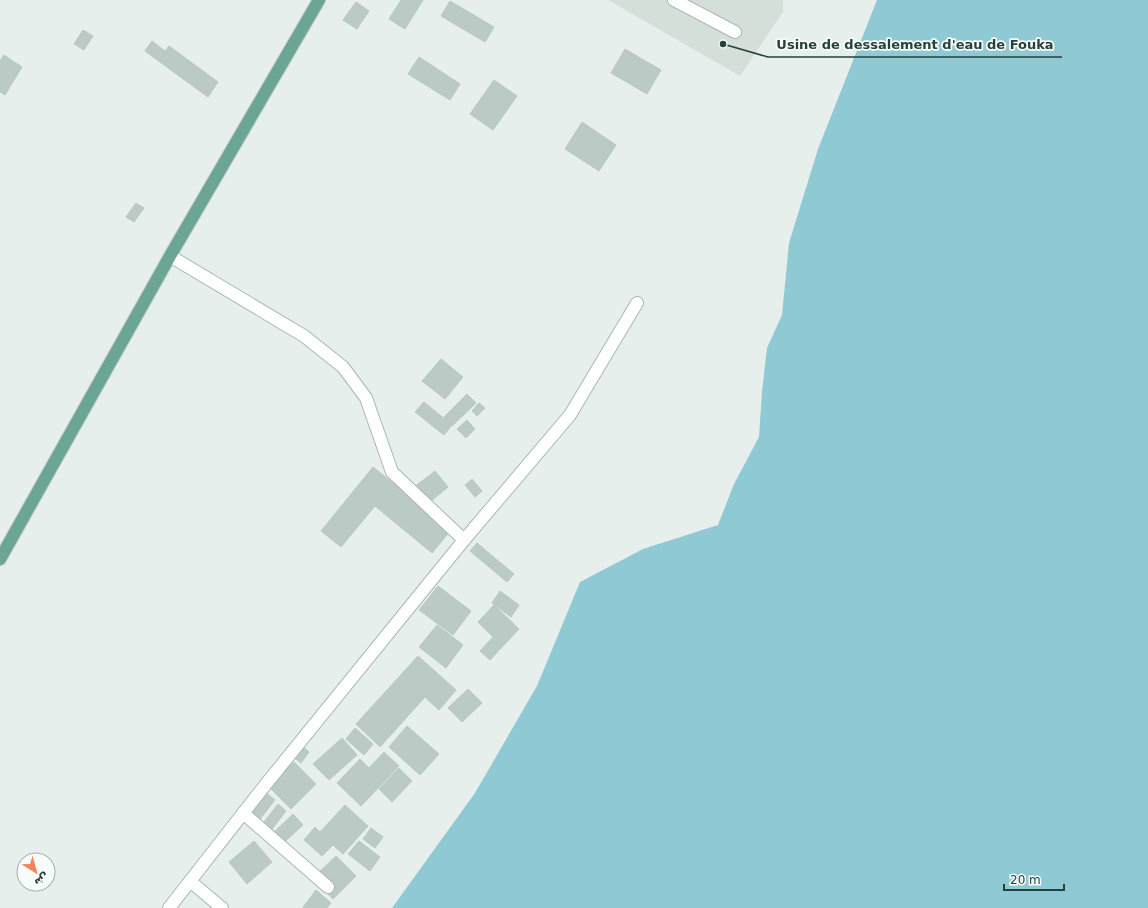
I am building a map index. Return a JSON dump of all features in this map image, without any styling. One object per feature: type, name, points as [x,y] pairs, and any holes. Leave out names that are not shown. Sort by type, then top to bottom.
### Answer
[{"type":"main road","points":[[0,559],[170,256],[319,0]]},
{"type":"street","points":[[674,0],[735,32]]},
{"type":"street","points":[[170,256],[304,336],[342,367],[366,398],[392,472],[464,540]]},
{"type":"street","points":[[169,908],[243,813],[464,540],[570,415],[636,303]]},
{"type":"street","points":[[243,813],[328,887]]},
{"type":"street","points":[[190,881],[222,908]]},
{"type":"shaded area","points":[[608,0],[783,0],[783,12],[740,76]]},
{"type":"water","points":[[877,0],[1148,0],[1148,908],[392,908],[475,793],[537,686],[580,582],[643,549],[718,525],[734,484],[759,437],[767,348],[782,315],[789,243],[818,149]]},
{"type":"building","points":[[401,0],[423,0],[405,29],[389,19]]},
{"type":"building","points":[[450,1],[494,27],[485,42],[441,16]]},
{"type":"building","points":[[356,2],[369,11],[357,29],[343,20]]},
{"type":"building","points":[[83,30],[93,36],[84,50],[74,44]]},
{"type":"building","points":[[152,41],[165,51],[169,46],[218,82],[208,97],[145,51]]},
{"type":"building","points":[[625,49],[661,70],[647,94],[611,73]]},
{"type":"building","points":[[4,55],[22,67],[5,95],[0,92],[0,61]]},
{"type":"building","points":[[419,57],[460,84],[450,100],[408,74]]},
{"type":"building","points":[[494,80],[517,96],[493,130],[470,114]]},
{"type":"building","points":[[582,122],[616,145],[599,171],[565,149]]},
{"type":"building","points":[[136,203],[144,208],[134,222],[126,217]]},
{"type":"building","points":[[441,359],[463,377],[445,399],[422,381]]},
{"type":"building","points":[[467,394],[476,403],[452,426],[444,417]]},
{"type":"building","points":[[424,402],[452,425],[444,435],[415,412]]},
{"type":"building","points":[[479,403],[485,408],[477,416],[472,411]]},
{"type":"building","points":[[467,420],[475,429],[466,438],[457,429]]},
{"type":"building","points":[[373,467],[451,530],[432,553],[375,506],[341,547],[321,531]]},
{"type":"building","points":[[435,471],[448,487],[419,511],[405,494]]},
{"type":"building","points":[[472,479],[482,491],[475,497],[465,485]]},
{"type":"building","points":[[477,543],[514,574],[507,582],[470,551]]},
{"type":"building","points":[[438,586],[471,611],[453,635],[419,610]]},
{"type":"building","points":[[500,591],[519,605],[511,617],[492,603]]},
{"type":"building","points":[[494,605],[519,629],[490,660],[480,651],[493,637],[478,622]]},
{"type":"building","points":[[437,625],[463,645],[446,668],[419,647]]},
{"type":"building","points":[[418,656],[456,690],[439,710],[425,697],[380,747],[356,724]]},
{"type":"building","points":[[468,689],[482,703],[462,722],[448,708]]},
{"type":"building","points":[[407,726],[439,754],[420,775],[389,747]]},
{"type":"building","points":[[355,728],[373,744],[364,755],[346,739]]},
{"type":"building","points":[[342,738],[357,755],[329,780],[313,764]]},
{"type":"building","points":[[300,744],[309,752],[301,763],[291,755]]},
{"type":"building","points":[[384,752],[399,766],[361,806],[337,783],[360,759],[369,768]]},
{"type":"building","points":[[294,762],[316,784],[291,809],[269,787]]},
{"type":"building","points":[[399,768],[412,781],[392,802],[379,789]]},
{"type":"building","points":[[265,792],[275,800],[256,824],[246,817]]},
{"type":"building","points":[[278,804],[286,811],[266,837],[257,831]]},
{"type":"building","points":[[345,805],[368,826],[343,854],[333,845],[322,856],[304,840],[315,827],[320,832]]},
{"type":"building","points":[[293,814],[303,825],[278,848],[268,838]]},
{"type":"building","points":[[371,828],[383,837],[375,848],[363,839]]},
{"type":"building","points":[[254,841],[272,862],[247,884],[229,862]]},
{"type":"building","points":[[359,841],[380,857],[370,871],[348,854]]},
{"type":"building","points":[[336,856],[356,876],[333,899],[313,878]]},
{"type":"building","points":[[316,890],[331,903],[327,908],[304,908],[303,907]]},
{"type":"place","name":"Usine de dessalement d'eau de Fouka","points":[[723,44]]}]
